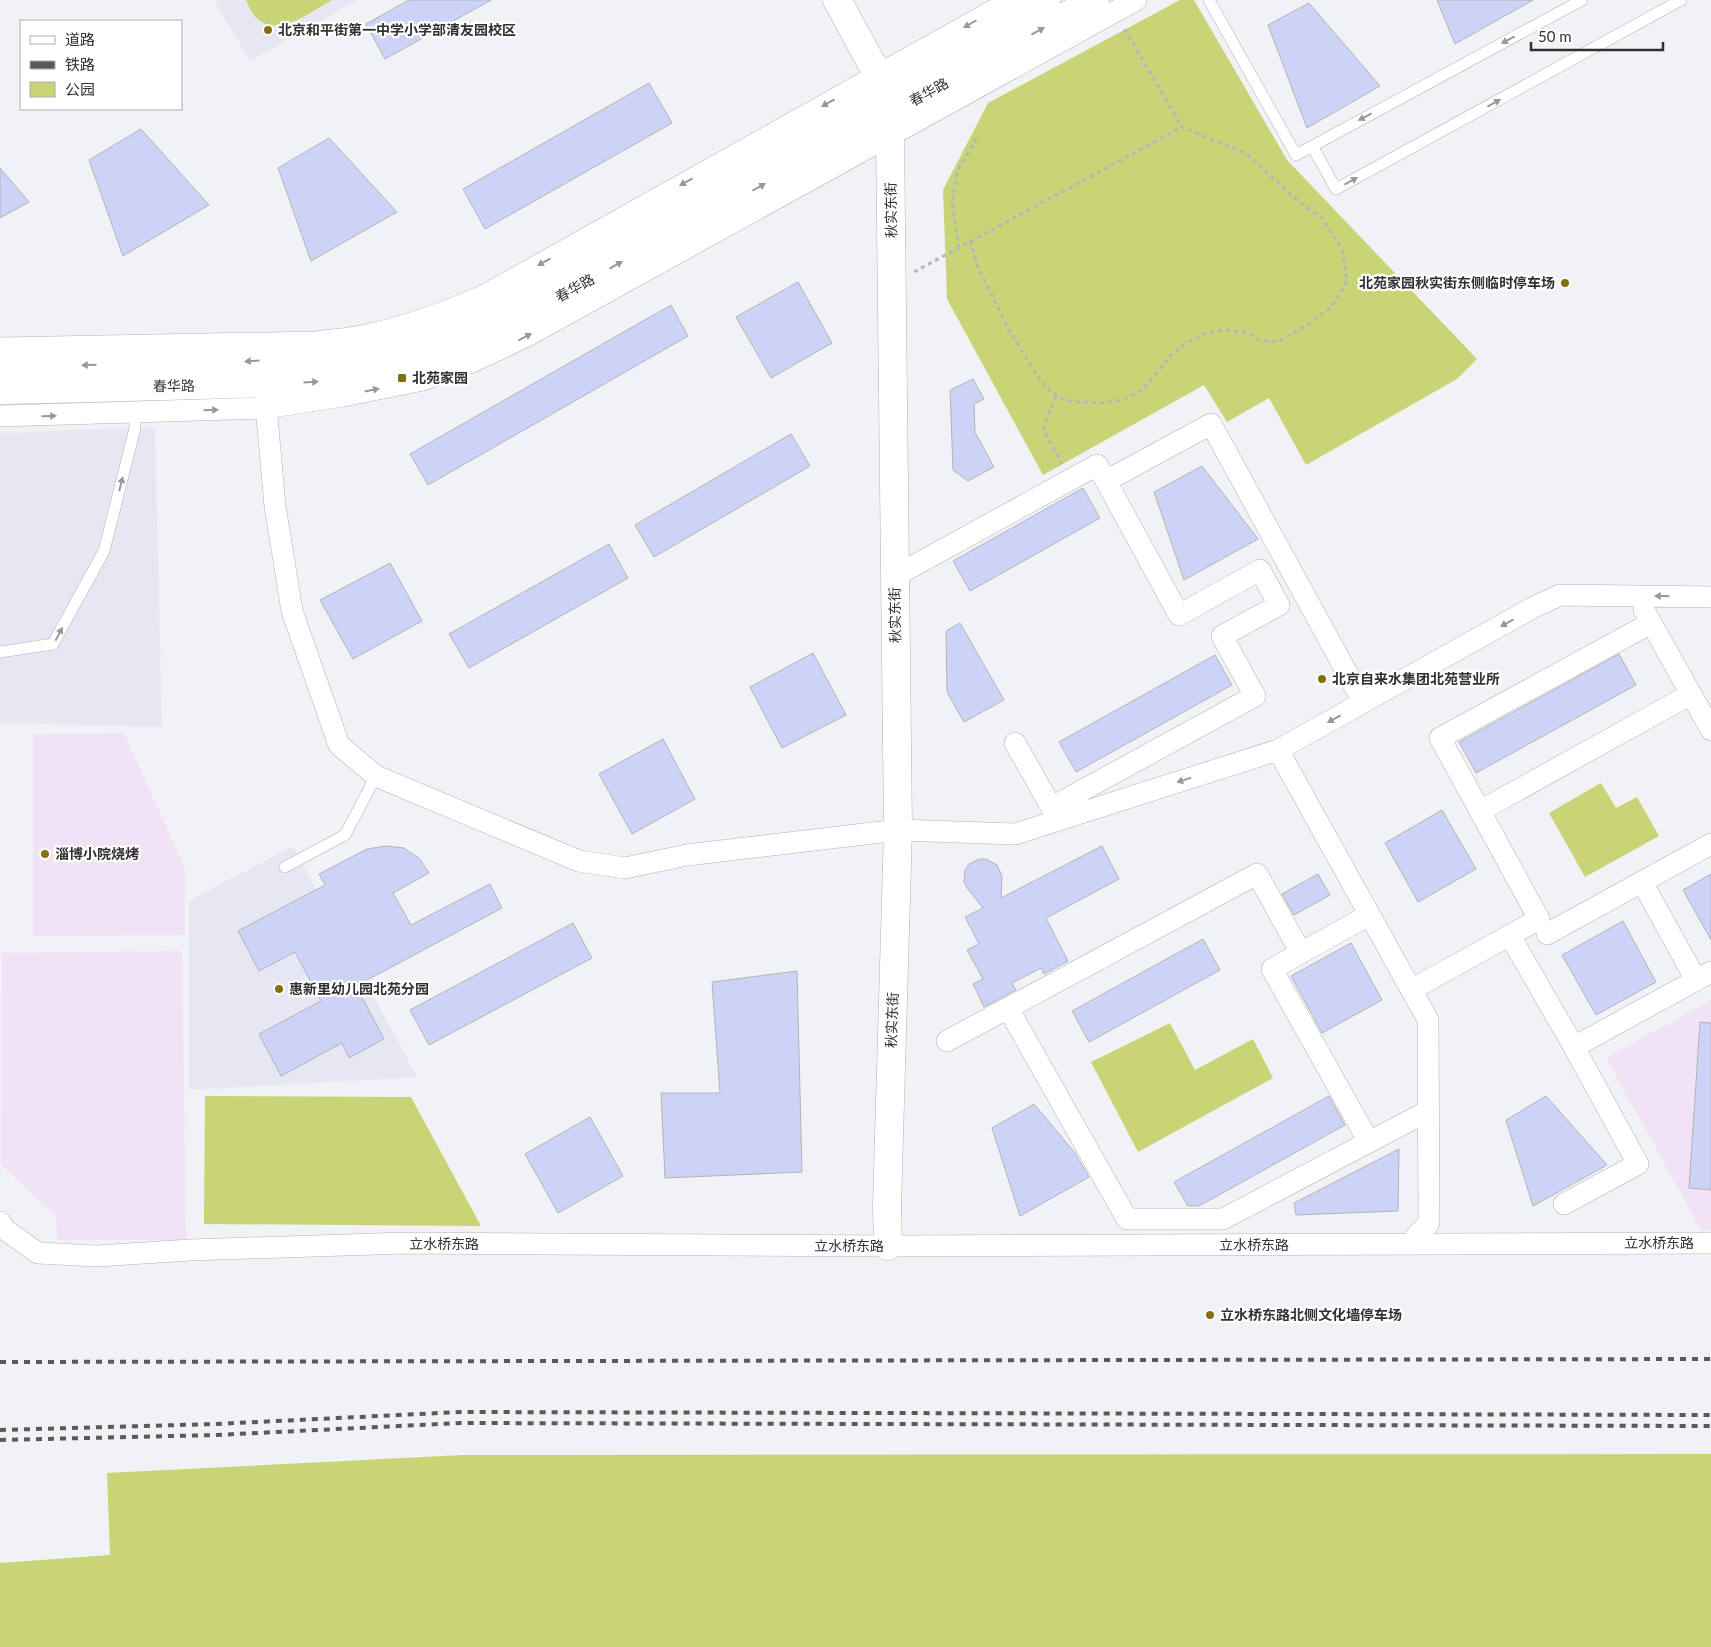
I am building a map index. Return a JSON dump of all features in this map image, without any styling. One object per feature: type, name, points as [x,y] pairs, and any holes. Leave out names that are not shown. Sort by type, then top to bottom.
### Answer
[{"type":"street","name":"秋实东街","points":[[838,0],[888,103],[892,284],[898,830],[887,1205],[888,1246]]},
{"type":"street","points":[[0,348],[315,342],[360,336],[407,325],[483,296],[888,103],[1012,0]]},
{"type":"street","name":"春华路","points":[[0,390],[133,400],[265,396],[321,381],[362,376],[426,361],[469,345],[487,337],[888,103],[1046,0]]},
{"type":"street","points":[[1105,6],[1136,0]]},
{"type":"street","name":"春华路","points":[[0,367],[261,361],[358,354],[385,349],[447,330],[473,318],[816,131],[888,103],[1105,6]]},
{"type":"street","points":[[265,396],[275,506],[292,611],[339,745],[376,776],[579,861],[625,868],[687,856],[898,830],[1015,834],[1055,813],[1255,696],[1222,636],[1279,605],[1260,570],[1179,615],[1097,465],[895,576]]},
{"type":"street","points":[[0,416],[133,400]]},
{"type":"street","points":[[1106,482],[1211,424],[1363,702]]},
{"type":"street","points":[[1055,813],[1278,750],[1532,608],[1560,595],[1711,597]]},
{"type":"street","points":[[1636,596],[1711,730]]},
{"type":"street","points":[[1543,926],[1440,738],[1651,623]]},
{"type":"street","points":[[1480,811],[1691,694]]},
{"type":"street","points":[[1015,743],[1055,813]]},
{"type":"street","points":[[1278,750],[1428,1020],[1428,1223],[1416,1236],[1416,1244]]},
{"type":"street","points":[[1411,990],[1514,943],[1543,926],[1642,882],[1711,844]]},
{"type":"street","points":[[946,1041],[1257,874],[1301,953]]},
{"type":"street","points":[[1574,1046],[1703,976],[1642,882]]},
{"type":"street","points":[[1369,915],[1272,969],[1369,1142]]},
{"type":"street","points":[[1514,943],[1574,1046],[1638,1164],[1564,1204]]},
{"type":"street","points":[[1008,1008],[1127,1219],[1223,1218],[1428,1111]]},
{"type":"street","name":"立水桥东路","points":[[0,1222],[4,1229],[38,1253],[98,1256],[190,1250],[405,1243],[888,1246],[1711,1242]]},
{"type":"lane","points":[[1209,0],[1296,155],[1582,0]]},
{"type":"lane","points":[[1312,146],[1336,189],[1682,0]]},
{"type":"lane","points":[[0,652],[53,644],[104,551],[135,428],[133,400]]},
{"type":"lane","points":[[285,867],[345,835],[376,776]]},
{"type":"path","points":[[970,241],[978,267],[1010,332],[1041,381],[1056,396],[1070,401],[1101,403],[1122,400],[1143,390],[1171,355],[1186,343],[1209,332],[1227,330],[1248,333],[1261,341],[1279,341],[1309,324],[1332,306],[1347,281],[1342,249],[1322,218],[1297,200],[1246,154],[1182,127],[1105,6]]},
{"type":"path","points":[[892,284],[1182,127]]},
{"type":"path","points":[[959,248],[952,203],[957,172],[977,137]]},
{"type":"path","points":[[1056,396],[1043,429],[1070,480]]},
{"type":"shaded area","name":"北京和平街第一中学小学部清友园校区","points":[[214,0],[357,0],[250,61]]},
{"type":"shaded area","points":[[155,427],[162,727],[0,723],[0,433]]},
{"type":"shaded area","points":[[124,733],[185,868],[185,935],[33,936],[33,734]]},
{"type":"shaded area","name":"惠新里幼儿园北苑分园","points":[[293,846],[417,1077],[189,1090],[189,901]]},
{"type":"shaded area","points":[[182,951],[186,1240],[57,1240],[56,1216],[1,1165],[2,953]]},
{"type":"shaded area","points":[[1711,1000],[1711,1230],[1701,1230],[1606,1058]]},
{"type":"green space","points":[[246,0],[332,0],[292,22],[271,25],[262,22],[253,14]]},
{"type":"green space","points":[[1180,0],[1194,0],[1287,160],[1477,359],[1457,379],[1306,465],[1269,398],[1227,422],[1204,385],[1043,475],[947,299],[943,190],[988,103]]},
{"type":"green space","points":[[1601,783],[1616,808],[1637,797],[1659,836],[1585,877],[1549,813]]},
{"type":"green space","points":[[1170,1023],[1195,1070],[1253,1039],[1273,1078],[1138,1152],[1091,1062]]},
{"type":"green space","points":[[205,1096],[411,1097],[481,1226],[204,1224]]},
{"type":"green space","points":[[1711,1454],[1711,1647],[0,1647],[0,1563],[110,1555],[107,1473],[463,1455]]},
{"type":"building","points":[[409,0],[491,0],[385,59],[366,24]]},
{"type":"building","points":[[1437,0],[1533,0],[1455,44]]},
{"type":"building","points":[[1309,3],[1380,86],[1307,128],[1268,25]]},
{"type":"building","points":[[649,83],[672,123],[485,229],[463,189]]},
{"type":"building","points":[[141,129],[209,205],[123,256],[89,160]]},
{"type":"building","points":[[329,138],[397,212],[311,261],[278,168]]},
{"type":"building","points":[[0,168],[29,202],[0,218]]},
{"type":"building","points":[[798,282],[832,343],[771,378],[736,317]]},
{"type":"building","points":[[671,305],[688,336],[428,485],[410,454]]},
{"type":"building","points":[[973,379],[984,399],[974,404],[975,432],[994,467],[968,481],[953,470],[950,390]]},
{"type":"building","points":[[791,434],[810,466],[654,557],[635,525]]},
{"type":"building","points":[[1202,466],[1258,539],[1184,580],[1154,492]]},
{"type":"building","points":[[1083,488],[1100,518],[970,591],[953,561]]},
{"type":"building","points":[[609,544],[628,578],[469,668],[449,634]]},
{"type":"building","points":[[390,563],[422,621],[353,659],[320,600]]},
{"type":"building","points":[[960,623],[1004,700],[964,722],[947,692],[946,631]]},
{"type":"building","points":[[813,653],[846,715],[782,748],[750,687]]},
{"type":"building","points":[[1619,654],[1636,685],[1476,773],[1459,742]]},
{"type":"building","points":[[1215,655],[1232,685],[1076,772],[1059,742]]},
{"type":"building","points":[[663,739],[695,799],[632,834],[599,774]]},
{"type":"building","points":[[1442,810],[1476,869],[1418,902],[1385,843]]},
{"type":"building","points":[[386,846],[404,848],[420,859],[429,873],[393,893],[411,925],[490,884],[502,908],[356,986],[384,1039],[349,1058],[342,1043],[281,1076],[259,1034],[321,1001],[295,952],[259,971],[238,931],[325,885],[319,874],[367,849]]},
{"type":"building","points":[[1102,846],[1119,879],[1046,918],[1068,961],[1044,974],[1041,968],[1012,983],[1016,990],[984,1007],[973,984],[983,979],[967,950],[979,944],[965,917],[983,908],[964,882],[965,870],[969,864],[980,859],[986,859],[997,865],[1002,876],[1001,898]]},
{"type":"building","points":[[1318,874],[1330,895],[1294,915],[1282,894]]},
{"type":"building","points":[[1711,874],[1711,940],[1683,890]]},
{"type":"building","points":[[1623,921],[1656,982],[1596,1015],[1562,955]]},
{"type":"building","points":[[573,923],[592,958],[429,1045],[410,1010]]},
{"type":"building","points":[[1203,939],[1220,970],[1089,1042],[1072,1011]]},
{"type":"building","points":[[1351,943],[1382,1000],[1322,1033],[1291,976]]},
{"type":"building","points":[[797,971],[802,1172],[665,1178],[661,1093],[720,1093],[712,982]]},
{"type":"building","points":[[1700,1022],[1711,1023],[1711,1190],[1689,1188]]},
{"type":"building","points":[[1329,1096],[1345,1125],[1199,1206],[1188,1206],[1174,1182]]},
{"type":"building","points":[[1546,1096],[1607,1165],[1533,1206],[1506,1120]]},
{"type":"building","points":[[1034,1104],[1075,1153],[1089,1177],[1020,1216],[992,1128]]},
{"type":"building","points":[[590,1117],[623,1176],[558,1213],[525,1154]]},
{"type":"building","points":[[1399,1149],[1398,1211],[1296,1215],[1294,1203]]},
{"type":"railway","points":[[0,1362],[1711,1359]]},
{"type":"railway","points":[[0,1430],[216,1424],[460,1412],[1711,1415]]},
{"type":"railway","points":[[0,1440],[216,1435],[460,1423],[1711,1426]]},
{"type":"place","name":"北京和平街第一中学小学部清友园校区","points":[[268,30]]},
{"type":"place","name":"北苑家园秋实街东侧临时停车场","points":[[1565,283]]},
{"type":"place","name":"北苑家园","points":[[402,378]]},
{"type":"place","name":"北京自来水集团北苑营业所","points":[[1322,679]]},
{"type":"place","name":"淄博小院烧烤","points":[[45,854]]},
{"type":"place","name":"惠新里幼儿园北苑分园","points":[[279,989]]},
{"type":"place","name":"立水桥东路北侧文化墙停车场","points":[[1210,1315]]}]
